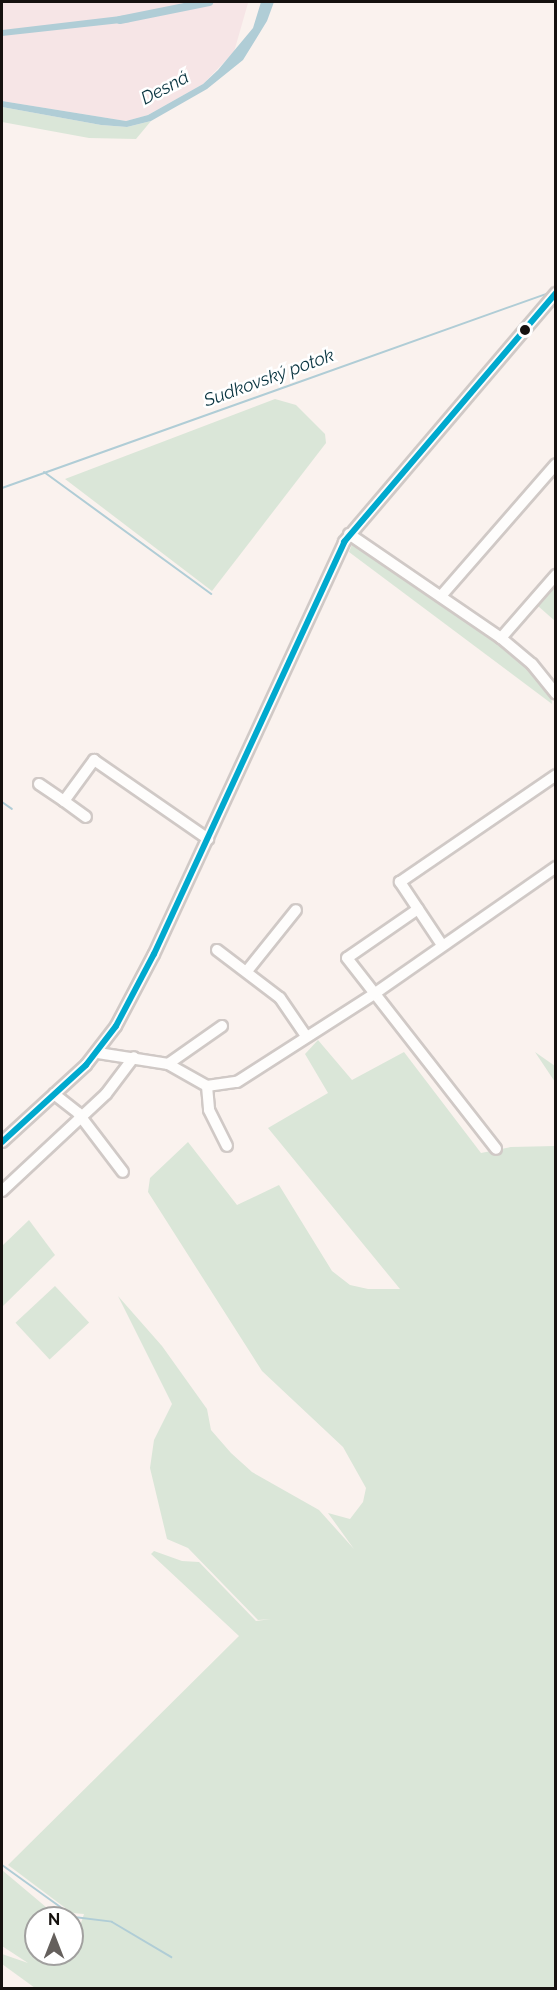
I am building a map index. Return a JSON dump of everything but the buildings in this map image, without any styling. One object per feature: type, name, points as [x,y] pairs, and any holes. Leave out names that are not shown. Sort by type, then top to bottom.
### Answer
[{"type":"street","points":[[2,1142],[98,1053],[154,954],[350,534],[555,293]]},
{"type":"street","points":[[441,596],[555,464]]},
{"type":"street","points":[[350,534],[501,638],[532,663],[555,694]]},
{"type":"street","points":[[501,638],[555,575]]},
{"type":"street","points":[[64,801],[94,760],[208,839]]},
{"type":"street","points":[[442,945],[400,882],[555,776]]},
{"type":"street","points":[[39,784],[86,817]]},
{"type":"street","points":[[98,1053],[168,1064],[207,1086],[237,1082],[374,994],[555,867]]},
{"type":"street","points":[[418,909],[347,958],[496,1149]]},
{"type":"street","points":[[247,971],[296,910]]},
{"type":"street","points":[[217,950],[280,998],[306,1036]]},
{"type":"street","points":[[168,1064],[222,1026]]},
{"type":"street","points":[[2,1191],[106,1094],[134,1057]]},
{"type":"street","points":[[207,1086],[209,1110],[226,1146]]},
{"type":"street","points":[[54,1094],[81,1117],[123,1172]]},
{"type":"shaded area","points":[[2,2],[248,3],[234,52],[203,84],[148,115],[126,121],[2,101]]},
{"type":"green space","points":[[2,107],[101,125],[127,127],[151,121],[136,139],[89,138],[2,122]]},
{"type":"green space","points":[[275,399],[296,405],[325,434],[326,443],[212,591],[65,479]]},
{"type":"green space","points":[[353,542],[528,664],[551,694],[552,704],[349,552]]},
{"type":"green space","points":[[555,585],[555,621],[538,606]]},
{"type":"green space","points":[[318,1040],[352,1080],[404,1052],[481,1153],[511,1147],[555,1146],[555,1988],[35,1988],[2,1964],[2,1954],[24,1962],[24,1966],[84,1966],[84,1906],[63,1906],[8,1865],[239,1636],[151,1554],[154,1551],[182,1561],[199,1562],[256,1621],[271,1619],[258,1620],[188,1548],[167,1539],[150,1468],[154,1440],[172,1404],[118,1296],[162,1346],[207,1409],[211,1430],[231,1453],[252,1472],[319,1510],[354,1549],[328,1513],[350,1519],[363,1502],[366,1488],[343,1447],[262,1371],[148,1192],[150,1178],[188,1142],[237,1205],[279,1185],[332,1271],[350,1285],[368,1289],[400,1289],[268,1128],[328,1093],[305,1054]]},
{"type":"green space","points":[[535,1052],[555,1066],[555,1082]]},
{"type":"green space","points":[[29,1220],[55,1255],[3,1306],[2,1246]]},
{"type":"green space","points":[[55,1286],[89,1323],[50,1359],[16,1323]]},
{"type":"green space","points":[[2,1870],[45,1906],[24,1906],[24,1960],[2,1946]]},
{"type":"water","points":[[261,2],[274,2],[267,21],[243,60],[207,89],[151,121],[127,127],[101,125],[2,107],[2,101],[126,121],[148,115],[203,84],[218,70],[253,28]]},
{"type":"water","points":[[129,15],[130,22],[2,36],[2,30]]},
{"type":"waterway","points":[[120,20],[209,2]]},
{"type":"waterway","name":"Sudkovský potok","points":[[2,488],[546,294]]},
{"type":"waterway","points":[[44,472],[211,594]]},
{"type":"waterway","points":[[2,802],[12,809]]},
{"type":"waterway","points":[[2,1865],[74,1917],[112,1922],[171,1957]]},
{"type":"transit line","points":[[2,1142],[86,1065],[116,1026],[154,954],[344,542],[556,293]]},
{"type":"water label","name":"Desná","points":[[165,88]]}]
